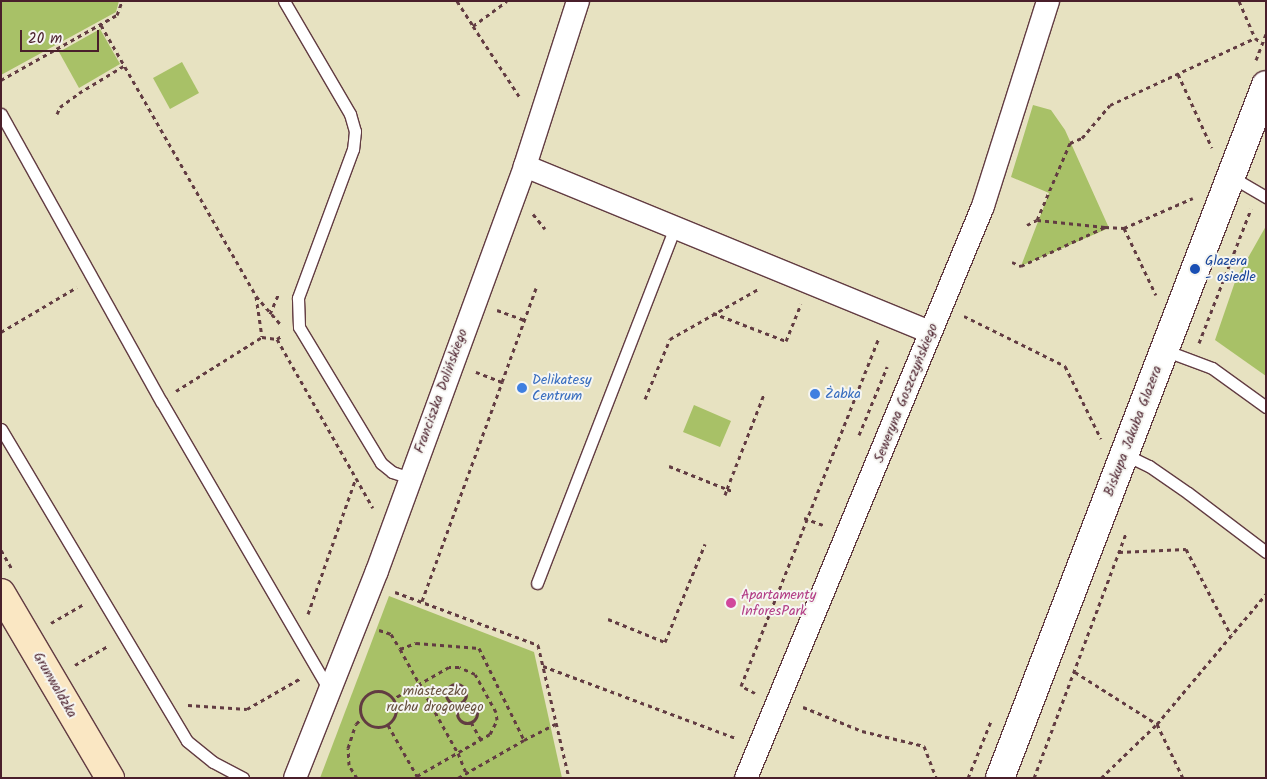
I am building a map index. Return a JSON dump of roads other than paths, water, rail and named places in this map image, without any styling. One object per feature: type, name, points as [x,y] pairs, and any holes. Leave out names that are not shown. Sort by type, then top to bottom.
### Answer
[{"type":"main road","name":"Grunwaldzka","points":[[2,595],[110,778]]},
{"type":"street","name":"Franciszka Dolińskiego","points":[[295,778],[410,478],[525,166],[578,1]]},
{"type":"street","name":"Seweryna Goszczyńskiego","points":[[746,778],[983,206],[1048,1]]},
{"type":"street","name":"Biskupa Jakuba Glazera","points":[[1000,778],[1114,448],[1164,350],[1266,85]]},
{"type":"street","points":[[525,166],[930,332]]},
{"type":"lane","points":[[284,1],[350,114],[355,132],[353,149],[298,298],[299,327],[381,463],[392,472],[410,478]]},
{"type":"lane","points":[[1,114],[92,279],[329,690]]},
{"type":"lane","points":[[1230,176],[1262,195]]},
{"type":"lane","points":[[537,584],[675,227]]},
{"type":"lane","points":[[1164,350],[1212,368],[1266,406]]},
{"type":"lane","points":[[1,429],[187,742],[213,762],[244,778]]},
{"type":"lane","points":[[1114,448],[1150,466],[1266,552]]},
{"type":"place","name":"Glazera - osiedle","points":[[1195,269]]},
{"type":"place","name":"Delikatesy Centrum","points":[[522,388]]},
{"type":"place","name":"Żabka","points":[[815,394]]},
{"type":"place","name":"Apartamenty InforesPark","points":[[731,603]]},
{"type":"park label","name":"miasteczko ruchu drogowego","points":[[435,700]]}]
